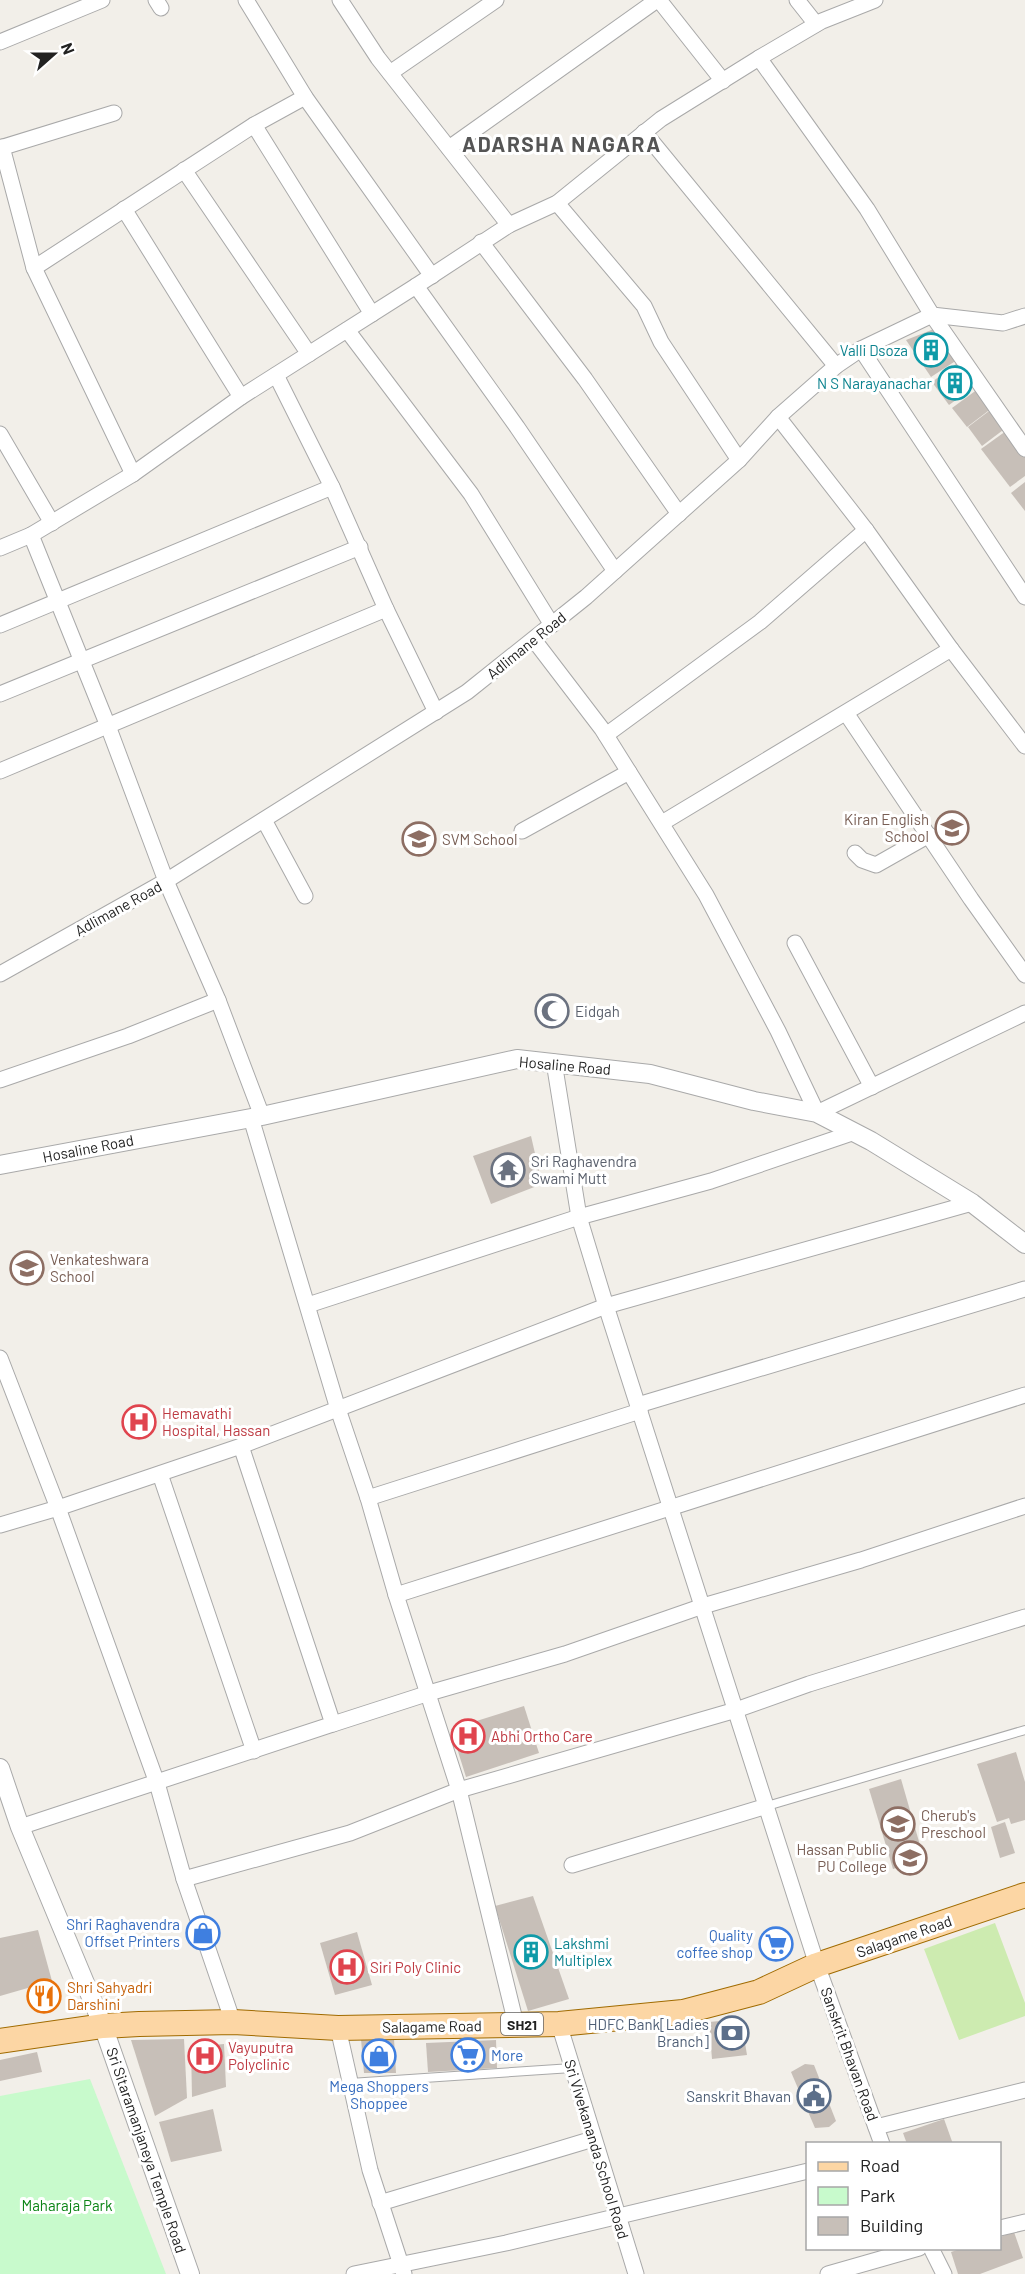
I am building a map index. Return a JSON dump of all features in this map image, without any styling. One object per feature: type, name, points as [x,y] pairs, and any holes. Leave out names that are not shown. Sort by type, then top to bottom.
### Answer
[{"type":"main road","name":"Salagame Road","points":[[0,2042],[103,2026],[233,2022],[338,2028],[559,2024],[682,2012],[759,1992],[817,1965],[1025,1895]]},
{"type":"street","points":[[0,42],[102,0]]},
{"type":"street","points":[[246,0],[305,97],[432,276]]},
{"type":"street","points":[[360,0],[343,4],[390,73],[509,225]]},
{"type":"street","points":[[390,73],[496,0]]},
{"type":"street","points":[[449,148],[658,0],[723,81]]},
{"type":"street","points":[[797,0],[816,24]]},
{"type":"street","points":[[0,548],[31,535],[133,474],[241,397],[432,276],[481,242],[509,225],[557,203],[661,118],[816,24],[875,0]]},
{"type":"street","points":[[759,58],[867,209],[932,315],[1025,449]]},
{"type":"street","points":[[34,268],[254,125],[305,97]]},
{"type":"street","points":[[114,113],[1,148],[34,268],[133,474]]},
{"type":"street","points":[[254,125],[372,314]]},
{"type":"street","points":[[644,132],[836,366]]},
{"type":"street","points":[[184,171],[309,354]]},
{"type":"street","points":[[557,203],[644,306],[661,342],[739,460]]},
{"type":"street","points":[[124,209],[241,397]]},
{"type":"street","points":[[481,242],[585,379],[679,514]]},
{"type":"street","points":[[416,286],[517,427],[615,571]]},
{"type":"street","points":[[932,315],[1003,323],[1025,316]]},
{"type":"street","name":"Adlimane Road","points":[[0,974],[166,881],[467,692],[534,640],[615,571],[739,460],[778,417],[836,366],[861,349],[932,315]]},
{"type":"street","points":[[347,330],[471,494],[552,625]]},
{"type":"street","points":[[861,349],[1025,597]]},
{"type":"street","points":[[276,375],[332,487],[386,609],[436,712]]},
{"type":"street","points":[[778,417],[866,530],[951,649],[1025,746]]},
{"type":"street","points":[[0,434],[52,523]]},
{"type":"street","points":[[0,625],[332,487]]},
{"type":"street","points":[[606,735],[760,622],[866,530]]},
{"type":"street","points":[[31,535],[108,726],[166,881],[218,1000],[256,1117],[338,1409],[459,1790],[516,2025]]},
{"type":"street","points":[[0,694],[360,547]]},
{"type":"street","points":[[0,771],[386,609]]},
{"type":"street","points":[[534,640],[606,735],[706,894],[778,1031],[817,1113],[1025,1013]]},
{"type":"street","points":[[662,823],[951,649]]},
{"type":"street","points":[[846,713],[1025,975]]},
{"type":"street","points":[[522,831],[629,772]]},
{"type":"street","points":[[264,820],[305,896]]},
{"type":"street","points":[[855,853],[862,860],[876,866],[929,835]]},
{"type":"street","points":[[795,943],[872,1087]]},
{"type":"street","points":[[0,1080],[128,1036],[218,1000]]},
{"type":"street","name":"Hosaline Road","points":[[0,1165],[256,1117],[518,1059],[650,1074],[754,1101],[817,1113],[855,1132],[972,1203],[1025,1244]]},
{"type":"street","name":"Sanskrit Bhavan Road","points":[[554,1062],[579,1217],[817,1965],[881,2142]]},
{"type":"street","points":[[308,1305],[579,1217],[711,1181],[855,1132]]},
{"type":"street","points":[[0,1525],[58,1508],[241,1446],[606,1306],[972,1203]]},
{"type":"street","points":[[368,1498],[639,1408],[1025,1289]]},
{"type":"street","points":[[0,1358],[58,1508],[157,1783],[184,1879],[233,2022]]},
{"type":"street","points":[[396,1595],[1025,1395]]},
{"type":"street","points":[[241,1446],[333,1724]]},
{"type":"street","points":[[160,1474],[254,1750]]},
{"type":"street","points":[[20,1827],[429,1693],[565,1654],[703,1606],[861,1560],[1025,1506]]},
{"type":"street","points":[[184,1879],[350,1833],[459,1790],[736,1710],[809,1684],[1025,1617]]},
{"type":"street","name":"Sri Sitaramanjaneya Temple Road","points":[[0,1768],[20,1827],[103,2026],[190,2274]]},
{"type":"street","points":[[572,1865],[766,1806]]},
{"type":"street","name":"Sri Vivekananda School Road","points":[[559,2024],[636,2274]]},
{"type":"street","points":[[338,2028],[370,2170],[402,2269]]},
{"type":"street","points":[[876,2127],[1025,2090]]},
{"type":"street","points":[[380,2203],[593,2139]]},
{"type":"street","points":[[354,2274],[402,2269],[806,2171]]},
{"type":"street","points":[[1001,2228],[1025,2222]]},
{"type":"street","points":[[828,2274],[912,2250]]},
{"type":"street","points":[[932,2250],[944,2274]]},
{"type":"lane","points":[[766,1806],[1025,1730]]},
{"type":"lane","points":[[350,2083],[572,2068]]},
{"type":"green space","points":[[995,1923],[1025,2003],[1025,2016],[959,2040],[924,1949]]},
{"type":"green space","name":"Maharaja Park","points":[[90,2079],[166,2274],[0,2274],[0,2096]]},
{"type":"building","name":"Valli Dsoza","points":[[934,329],[957,360],[931,377],[906,340]]},
{"type":"building","name":"N S Narayanachar","points":[[960,361],[978,384],[949,405],[932,382]]},
{"type":"building","points":[[978,389],[992,408],[967,427],[952,408]]},
{"type":"building","points":[[993,408],[1007,427],[982,446],[968,427]]},
{"type":"building","points":[[1006,431],[1025,455],[1025,476],[1010,487],[981,449]]},
{"type":"building","points":[[1025,482],[1025,511],[1011,493]]},
{"type":"building","name":"Sri Raghavendra Swami Mutt","points":[[531,1136],[542,1184],[491,1204],[473,1156]]},
{"type":"building","points":[[524,1706],[539,1753],[466,1777],[451,1729]]},
{"type":"building","points":[[1016,1752],[1025,1782],[1025,1820],[1011,1824],[1009,1818],[997,1822],[977,1764]]},
{"type":"building","points":[[901,1779],[924,1859],[893,1869],[869,1789]]},
{"type":"building","points":[[1005,1822],[1015,1853],[1000,1858],[991,1827]]},
{"type":"building","name":"Lakshmi Multiplex","points":[[533,1896],[569,1999],[528,2011],[495,1906]]},
{"type":"building","points":[[38,1930],[52,1981],[0,1996],[0,1938]]},
{"type":"building","points":[[357,1932],[372,1985],[335,1995],[320,1943]]},
{"type":"building","points":[[741,2019],[747,2055],[712,2059],[709,2022]]},
{"type":"building","points":[[184,2039],[187,2098],[155,2116],[131,2040]]},
{"type":"building","name":"Mega Shoppers Shoppee","points":[[361,2039],[394,2039],[396,2073],[364,2073]]},
{"type":"building","points":[[496,2040],[497,2068],[428,2072],[426,2043]]},
{"type":"building","points":[[224,2044],[226,2087],[192,2097],[191,2047]]},
{"type":"building","points":[[37,2052],[42,2072],[0,2081],[0,2060]]},
{"type":"building","name":"Sanskrit Bhavan","points":[[805,2064],[814,2065],[836,2121],[829,2127],[815,2128],[791,2072]]},
{"type":"building","points":[[213,2109],[222,2151],[171,2162],[159,2122]]},
{"type":"building","points":[[944,2119],[952,2142],[906,2142],[903,2133]]},
{"type":"building","points":[[1014,2232],[1023,2258],[980,2274],[958,2274],[951,2252],[1001,2250],[1001,2237]]},
{"type":"place","name":"Valli Dsoza","points":[[931,350]]},
{"type":"place","name":"N S Narayanachar","points":[[955,383]]},
{"type":"place","name":"Kiran English School","points":[[952,828]]},
{"type":"place","name":"SVM School","points":[[419,839]]},
{"type":"place","name":"Eidgah","points":[[552,1011]]},
{"type":"place","name":"Sri Raghavendra Swami Mutt","points":[[508,1170]]},
{"type":"place","name":"Venkateshwara School","points":[[27,1268]]},
{"type":"place","name":"Hemavathi Hospital, Hassan","points":[[139,1422]]},
{"type":"place","name":"Abhi Ortho Care","points":[[468,1736]]},
{"type":"place","name":"Cherub's Preschool","points":[[898,1824]]},
{"type":"place","name":"Hassan Public PU College","points":[[910,1858]]},
{"type":"place","name":"Shri Raghavendra Offset Printers","points":[[203,1933]]},
{"type":"place","name":"Quality coffee shop","points":[[776,1944]]},
{"type":"place","name":"Lakshmi Multiplex","points":[[531,1952]]},
{"type":"place","name":"Siri Poly Clinic","points":[[347,1967]]},
{"type":"place","name":"Shri Sahyadri Darshini","points":[[44,1996]]},
{"type":"place","name":"HDFC Bank[Ladies Branch]","points":[[732,2033]]},
{"type":"place","name":"More","points":[[468,2055]]},
{"type":"place","name":"Vayuputra Polyclinic","points":[[205,2056]]},
{"type":"place","name":"Mega Shoppers Shoppee","points":[[379,2056]]},
{"type":"place","name":"Sanskrit Bhavan","points":[[814,2096]]},
{"type":"district","name":"ADARSHA NAGARA","points":[[562,143]]}]
